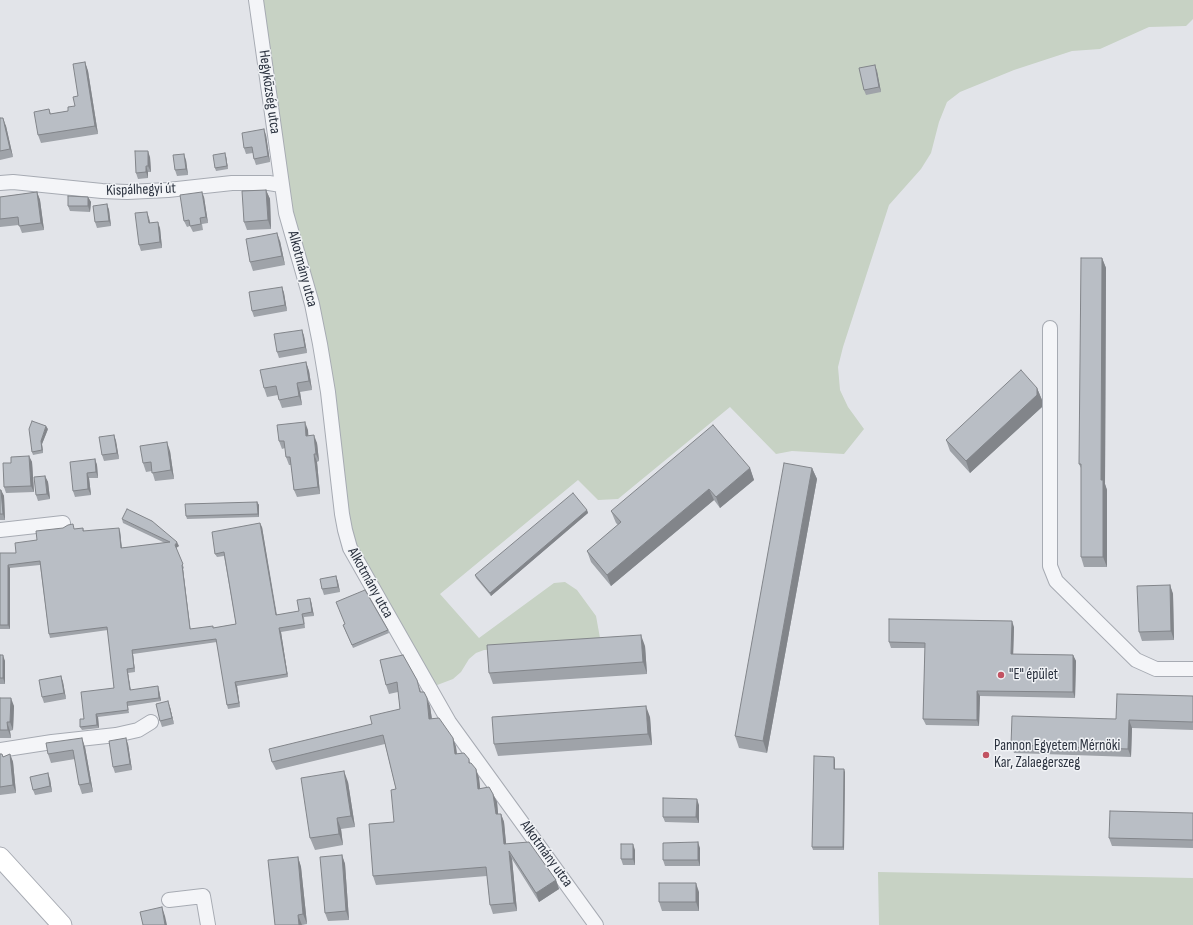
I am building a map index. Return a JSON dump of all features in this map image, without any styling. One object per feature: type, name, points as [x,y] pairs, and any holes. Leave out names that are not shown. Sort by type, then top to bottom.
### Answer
[{"type":"street","name":"Hegyközség utca","points":[[256,0],[281,185]]},
{"type":"street","name":"Kispálhegyi út","points":[[0,183],[13,182],[120,192],[168,190],[232,183],[269,183],[281,185]]},
{"type":"street","name":"Alkotmány utca","points":[[281,185],[286,212],[312,304],[320,344],[328,392],[342,514],[350,548],[448,722],[596,925]]},
{"type":"street","points":[[1050,328],[1050,566],[1056,581],[1136,660],[1156,669],[1193,669]]},
{"type":"street","points":[[0,530],[63,523]]},
{"type":"street","points":[[0,750],[52,742],[116,735],[138,730],[151,722]]},
{"type":"street","points":[[0,857],[62,925]]},
{"type":"street","points":[[169,900],[203,896],[205,925]]},
{"type":"green space","points":[[259,0],[1193,0],[1193,19],[1186,26],[1149,27],[1100,49],[1072,51],[1014,70],[960,92],[947,102],[939,122],[931,153],[921,169],[889,205],[843,347],[838,367],[840,390],[848,407],[864,429],[844,454],[792,451],[776,454],[730,407],[618,499],[598,500],[578,480],[440,594],[479,638],[554,583],[565,582],[577,590],[596,616],[600,638],[547,647],[484,650],[476,653],[469,659],[461,672],[453,679],[432,687],[350,538],[289,199]]},
{"type":"green space","points":[[878,872],[1193,878],[1193,925],[879,925]]},
{"type":"building","points":[[85,62],[95,126],[38,135],[34,112],[49,109],[50,114],[68,111],[68,107],[75,106],[73,97],[78,96],[73,64]]},
{"type":"building","points":[[875,65],[879,87],[864,90],[859,68]]},
{"type":"building","points":[[0,118],[3,118],[10,149],[0,151]]},
{"type":"building","points":[[264,129],[268,156],[254,159],[252,147],[244,148],[242,133]]},
{"type":"building","points":[[135,151],[148,151],[148,166],[146,166],[146,172],[136,173]]},
{"type":"building","points":[[225,153],[227,166],[215,168],[213,155]]},
{"type":"building","points":[[184,154],[186,169],[175,170],[173,155]]},
{"type":"building","points":[[266,190],[268,220],[244,222],[242,191]]},
{"type":"building","points":[[37,192],[41,223],[19,226],[18,217],[0,219],[0,197]]},
{"type":"building","points":[[202,192],[206,217],[200,218],[201,224],[190,226],[189,220],[184,221],[180,195]]},
{"type":"building","points":[[68,196],[88,197],[88,206],[68,206]]},
{"type":"building","points":[[107,204],[109,221],[95,222],[93,206]]},
{"type":"building","points":[[147,212],[149,223],[158,222],[160,242],[139,245],[135,213]]},
{"type":"building","points":[[277,233],[282,256],[250,262],[246,239]]},
{"type":"building","points":[[1081,258],[1102,258],[1101,480],[1103,480],[1103,557],[1081,557],[1081,464],[1079,464]]},
{"type":"building","points":[[282,287],[285,305],[252,311],[249,292]]},
{"type":"building","points":[[302,330],[305,347],[277,352],[274,334]]},
{"type":"building","points":[[306,362],[309,381],[297,383],[299,396],[279,400],[276,386],[264,388],[260,370]]},
{"type":"building","points":[[1021,370],[1037,388],[1037,395],[966,461],[946,440]]},
{"type":"building","points":[[32,421],[46,426],[41,441],[42,450],[32,452],[29,429]]},
{"type":"building","points":[[305,422],[306,436],[314,435],[316,454],[314,454],[318,487],[294,490],[290,457],[286,457],[284,441],[279,441],[277,425]]},
{"type":"building","points":[[713,425],[750,468],[716,497],[709,489],[607,575],[587,551],[621,522],[611,511]]},
{"type":"building","points":[[114,435],[117,453],[102,455],[99,437]]},
{"type":"building","points":[[167,442],[171,470],[152,473],[151,462],[143,463],[140,446]]},
{"type":"building","points":[[29,456],[31,486],[4,487],[3,463],[11,463],[11,457]]},
{"type":"building","points":[[95,459],[96,472],[87,473],[88,489],[73,491],[70,462]]},
{"type":"building","points":[[784,463],[812,468],[763,741],[735,736]]},
{"type":"building","points":[[45,476],[47,494],[36,495],[34,477]]},
{"type":"building","points":[[1,490],[3,514],[0,514]]},
{"type":"building","points":[[573,493],[587,510],[490,593],[475,575]]},
{"type":"building","points":[[257,502],[258,514],[186,516],[185,504]]},
{"type":"building","points":[[127,509],[152,521],[177,542],[175,545],[183,564],[190,629],[213,626],[213,628],[236,624],[224,552],[215,554],[212,532],[260,523],[276,615],[299,611],[297,600],[310,598],[312,612],[302,614],[304,624],[279,628],[287,674],[235,682],[239,703],[227,705],[216,639],[132,650],[134,668],[127,669],[130,690],[158,686],[159,698],[127,702],[128,710],[96,714],[97,725],[80,727],[80,719],[84,719],[81,692],[114,688],[107,627],[49,634],[40,561],[8,565],[8,625],[0,625],[0,553],[16,553],[15,543],[37,540],[36,531],[63,528],[73,524],[74,529],[83,528],[83,531],[119,528],[121,548],[170,542],[122,519]]},
{"type":"building","points":[[336,576],[338,587],[322,589],[320,579]]},
{"type":"building","points":[[1170,585],[1171,631],[1139,632],[1137,586]]},
{"type":"building","points":[[365,590],[388,630],[352,645],[343,625],[345,624],[336,602]]},
{"type":"building","name":"\"E\" épület","points":[[889,619],[1012,621],[1011,654],[1073,655],[1073,692],[977,691],[977,720],[923,719],[925,643],[889,642]]},
{"type":"building","points":[[641,635],[643,662],[489,673],[487,645]]},
{"type":"building","points":[[0,655],[3,655],[3,678],[0,678]]},
{"type":"building","points":[[403,655],[417,680],[420,692],[424,692],[427,698],[429,719],[439,718],[453,738],[455,754],[464,753],[469,759],[469,763],[471,763],[476,769],[478,789],[489,787],[493,794],[496,814],[501,814],[504,844],[529,842],[556,880],[536,893],[509,851],[514,903],[490,905],[486,867],[373,876],[369,824],[394,822],[391,790],[396,789],[383,735],[272,762],[269,749],[372,724],[370,716],[400,709],[397,682],[386,685],[380,660]]},
{"type":"building","points":[[61,676],[64,693],[42,697],[39,680]]},
{"type":"building","points":[[1117,694],[1193,696],[1193,722],[1129,720],[1128,749],[1011,745],[1012,716],[1116,719]]},
{"type":"building","points":[[0,698],[11,698],[10,722],[7,722],[8,730],[0,730]]},
{"type":"building","points":[[168,701],[172,718],[160,721],[156,704]]},
{"type":"building","points":[[646,706],[648,734],[494,744],[492,717]]},
{"type":"building","points":[[82,738],[90,783],[79,785],[73,750],[48,754],[46,743]]},
{"type":"building","points":[[126,738],[130,764],[113,767],[109,741]]},
{"type":"building","points":[[0,754],[2,754],[3,757],[10,754],[13,785],[0,787]]},
{"type":"building","points":[[814,756],[834,757],[834,769],[844,769],[843,847],[812,847]]},
{"type":"building","points":[[344,771],[351,816],[337,818],[339,834],[310,838],[301,778]]},
{"type":"building","points":[[48,773],[50,786],[33,790],[30,777]]},
{"type":"building","points":[[663,798],[697,799],[696,817],[663,817]]},
{"type":"building","points":[[1110,811],[1193,813],[1193,840],[1109,838]]},
{"type":"building","points":[[698,842],[698,860],[663,860],[663,843]]},
{"type":"building","points":[[621,844],[633,844],[633,859],[621,859]]},
{"type":"building","points":[[342,855],[346,911],[325,913],[320,857]]},
{"type":"building","points":[[298,857],[303,914],[298,915],[299,925],[275,925],[268,860]]},
{"type":"building","points":[[659,883],[696,883],[696,902],[659,902]]},
{"type":"building","points":[[162,907],[165,925],[143,925],[140,912]]},
{"type":"place","name":"\"E\" épület","points":[[1001,675]]},
{"type":"place","name":"Pannon Egyetem Mérnöki Kar, Zalaegerszeg","points":[[986,755]]}]
